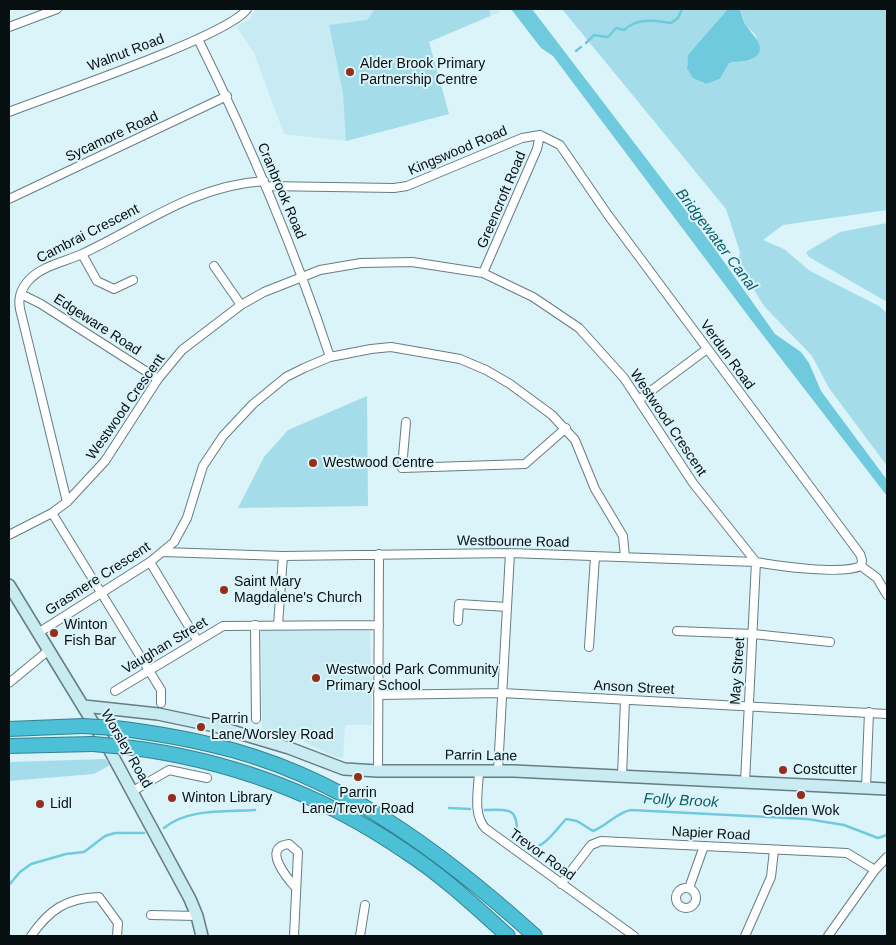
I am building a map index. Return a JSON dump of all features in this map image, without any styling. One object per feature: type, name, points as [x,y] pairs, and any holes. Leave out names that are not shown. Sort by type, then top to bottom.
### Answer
[{"type":"highway","points":[[9,725],[44,727]]},
{"type":"highway","points":[[9,729],[83,726],[115,728],[214,745],[277,765],[337,792],[390,821],[444,858],[535,936]]},
{"type":"highway","points":[[9,746],[94,744],[125,746],[181,756],[239,771],[326,805],[354,819],[407,852],[469,901],[508,936]]},
{"type":"main road","name":"Worsley Road","points":[[9,586],[84,706],[133,791],[197,916],[202,936]]},
{"type":"main road","name":"Parrin Lane","points":[[84,706],[158,714],[200,722],[266,740],[344,769],[378,771],[498,770],[887,788]]},
{"type":"street","points":[[9,27],[57,9]]},
{"type":"street","name":"Walnut Road","points":[[9,112],[198,39],[240,17],[247,9]]},
{"type":"street","name":"Cranbrook Road","points":[[198,39],[265,183],[302,275],[330,357]]},
{"type":"street","name":"Sycamore Road","points":[[9,199],[226,96]]},
{"type":"street","name":"Kingswood Road","points":[[265,183],[342,189],[407,186],[522,138],[540,135]]},
{"type":"street","name":"Greencroft Road","points":[[483,273],[537,149],[540,135]]},
{"type":"street","name":"Verdun Road","points":[[540,135],[560,145],[707,349],[860,554],[861,566],[877,578],[887,594]]},
{"type":"street","name":"Cambrai Crescent","points":[[21,294],[24,286],[34,276],[50,266],[82,254],[180,202],[226,186],[265,183]]},
{"type":"street","points":[[82,254],[97,281],[114,289],[133,280]]},
{"type":"street","name":"Westwood Crescent","points":[[9,535],[52,513],[67,502],[109,455],[158,379],[182,350],[241,305],[302,275],[341,265],[402,262],[440,265],[483,273],[533,297],[564,316],[609,360],[640,399],[693,483],[756,562]]},
{"type":"street","points":[[214,266],[241,305]]},
{"type":"street","points":[[21,294],[20,309],[67,502]]},
{"type":"street","name":"Edgeware Road","points":[[21,294],[41,304],[158,379]]},
{"type":"street","name":"Grasmere Crescent","points":[[38,633],[163,552],[183,528],[203,466],[213,449],[253,404],[286,377],[330,357],[391,347],[460,360],[486,370],[535,402],[566,428],[582,452],[598,495],[623,536],[625,556]]},
{"type":"street","points":[[640,399],[707,349]]},
{"type":"street","points":[[406,422],[402,468],[525,464],[566,428]]},
{"type":"street","points":[[52,513],[161,690],[161,703]]},
{"type":"street","name":"Westbourne Road","points":[[163,552],[283,556],[510,553],[595,558],[625,556],[687,561],[756,562],[775,566],[831,569],[848,569],[861,566]]},
{"type":"street","points":[[498,770],[510,553]]},
{"type":"street","points":[[378,771],[379,554]]},
{"type":"street","points":[[278,625],[283,556]]},
{"type":"street","points":[[588,647],[595,558]]},
{"type":"street","points":[[150,562],[197,640]]},
{"type":"street","name":"May Street","points":[[745,782],[756,562]]},
{"type":"street","points":[[458,621],[459,604],[507,607]]},
{"type":"street","points":[[255,625],[256,719]]},
{"type":"street","name":"Vaughan Street","points":[[115,691],[223,626],[379,625]]},
{"type":"street","points":[[677,631],[753,634],[830,642]]},
{"type":"street","points":[[9,683],[49,650]]},
{"type":"street","name":"Anson Street","points":[[378,695],[502,693],[887,714]]},
{"type":"street","points":[[622,776],[625,700]]},
{"type":"street","points":[[866,787],[869,712]]},
{"type":"street","points":[[133,791],[169,770],[207,778]]},
{"type":"street","name":"Trevor Road","points":[[479,770],[477,811],[482,825],[634,936]]},
{"type":"street","name":"Napier Road","points":[[561,884],[591,845],[598,841],[847,853],[875,870]]},
{"type":"street","points":[[294,936],[298,852],[289,844],[283,844],[277,849],[278,864],[296,888]]},
{"type":"street","points":[[689,888],[704,846]]},
{"type":"street","points":[[745,936],[769,886],[774,850]]},
{"type":"street","points":[[828,936],[875,870],[887,857]]},
{"type":"street","points":[[31,936],[39,924],[60,905],[86,898],[99,897],[118,923],[117,936]]},
{"type":"street","points":[[360,936],[365,905]]},
{"type":"street","points":[[151,915],[197,916]]},
{"type":"shaded area","name":"Alder Brook Primary Partnership Centre","points":[[255,9],[498,9],[500,12],[429,42],[449,114],[346,141],[284,134],[254,53],[236,26],[250,19]]},
{"type":"shaded area","points":[[375,9],[490,9],[490,16],[429,42],[449,114],[346,141],[343,93],[329,25],[367,20]]},
{"type":"shaded area","points":[[511,9],[532,9],[710,242],[775,334],[801,352],[809,363],[821,391],[887,480],[887,496],[752,321],[553,56],[541,48]]},
{"type":"shaded area","points":[[562,9],[728,9],[691,54],[688,61],[687,67],[690,73],[696,79],[706,84],[720,79],[729,63],[752,60],[759,46],[755,34],[746,26],[740,9],[887,9],[887,210],[783,225],[763,240],[784,249],[810,271],[879,306],[887,313],[887,466],[829,388],[812,356],[764,306],[738,264],[740,252],[726,209]]},
{"type":"shaded area","points":[[728,9],[740,9],[745,24],[758,41],[760,50],[758,55],[750,60],[729,63],[720,79],[706,84],[693,78],[687,69],[688,55]]},
{"type":"shaded area","points":[[887,223],[887,302],[809,257],[806,252],[840,232]]},
{"type":"shaded area","points":[[367,396],[368,506],[238,508],[264,457],[288,430]]},
{"type":"shaded area","name":"Westwood Park Community Primary School","points":[[261,630],[370,631],[372,725],[345,725],[343,759],[328,754],[295,737],[262,729]]},
{"type":"shaded area","points":[[105,759],[110,765],[94,774],[9,781],[9,762]]},
{"type":"waterway","points":[[586,43],[594,35],[608,37],[616,28],[624,30],[635,23],[653,21],[671,23],[678,18],[682,9]]},
{"type":"waterway","points":[[576,51],[581,47]]},
{"type":"waterway","name":"Folly Brook","points":[[449,808],[470,809]]},
{"type":"waterway","name":"Folly Brook","points":[[164,828],[184,817],[196,814],[255,810]]},
{"type":"waterway","name":"Folly Brook","points":[[485,810],[503,810],[513,814],[518,842],[530,849],[546,841],[566,819],[577,821],[593,831],[621,813],[631,810],[807,819],[844,825],[878,838],[887,835],[887,832]]},
{"type":"waterway","name":"Folly Brook","points":[[9,885],[20,872],[31,864],[66,854],[84,852],[105,836],[115,833],[144,833]]},
{"type":"place","name":"Alder Brook Primary Partnership Centre","points":[[350,72]]},
{"type":"place","name":"Westwood Centre","points":[[313,463]]},
{"type":"place","name":"Saint Mary Magdalene's Church","points":[[224,590]]},
{"type":"place","name":"Winton Fish Bar","points":[[54,633]]},
{"type":"place","name":"Westwood Park Community Primary School","points":[[316,678]]},
{"type":"place","name":"Parrin Lane/Worsley Road","points":[[201,727]]},
{"type":"place","name":"Costcutter","points":[[783,770]]},
{"type":"place","name":"Parrin Lane/Trevor Road","points":[[358,777]]},
{"type":"place","name":"Golden Wok","points":[[801,795]]},
{"type":"place","name":"Winton Library","points":[[172,798]]},
{"type":"place","name":"Lidl","points":[[40,804]]},
{"type":"water label","name":"Bridgewater Canal","points":[[716,240]]}]
